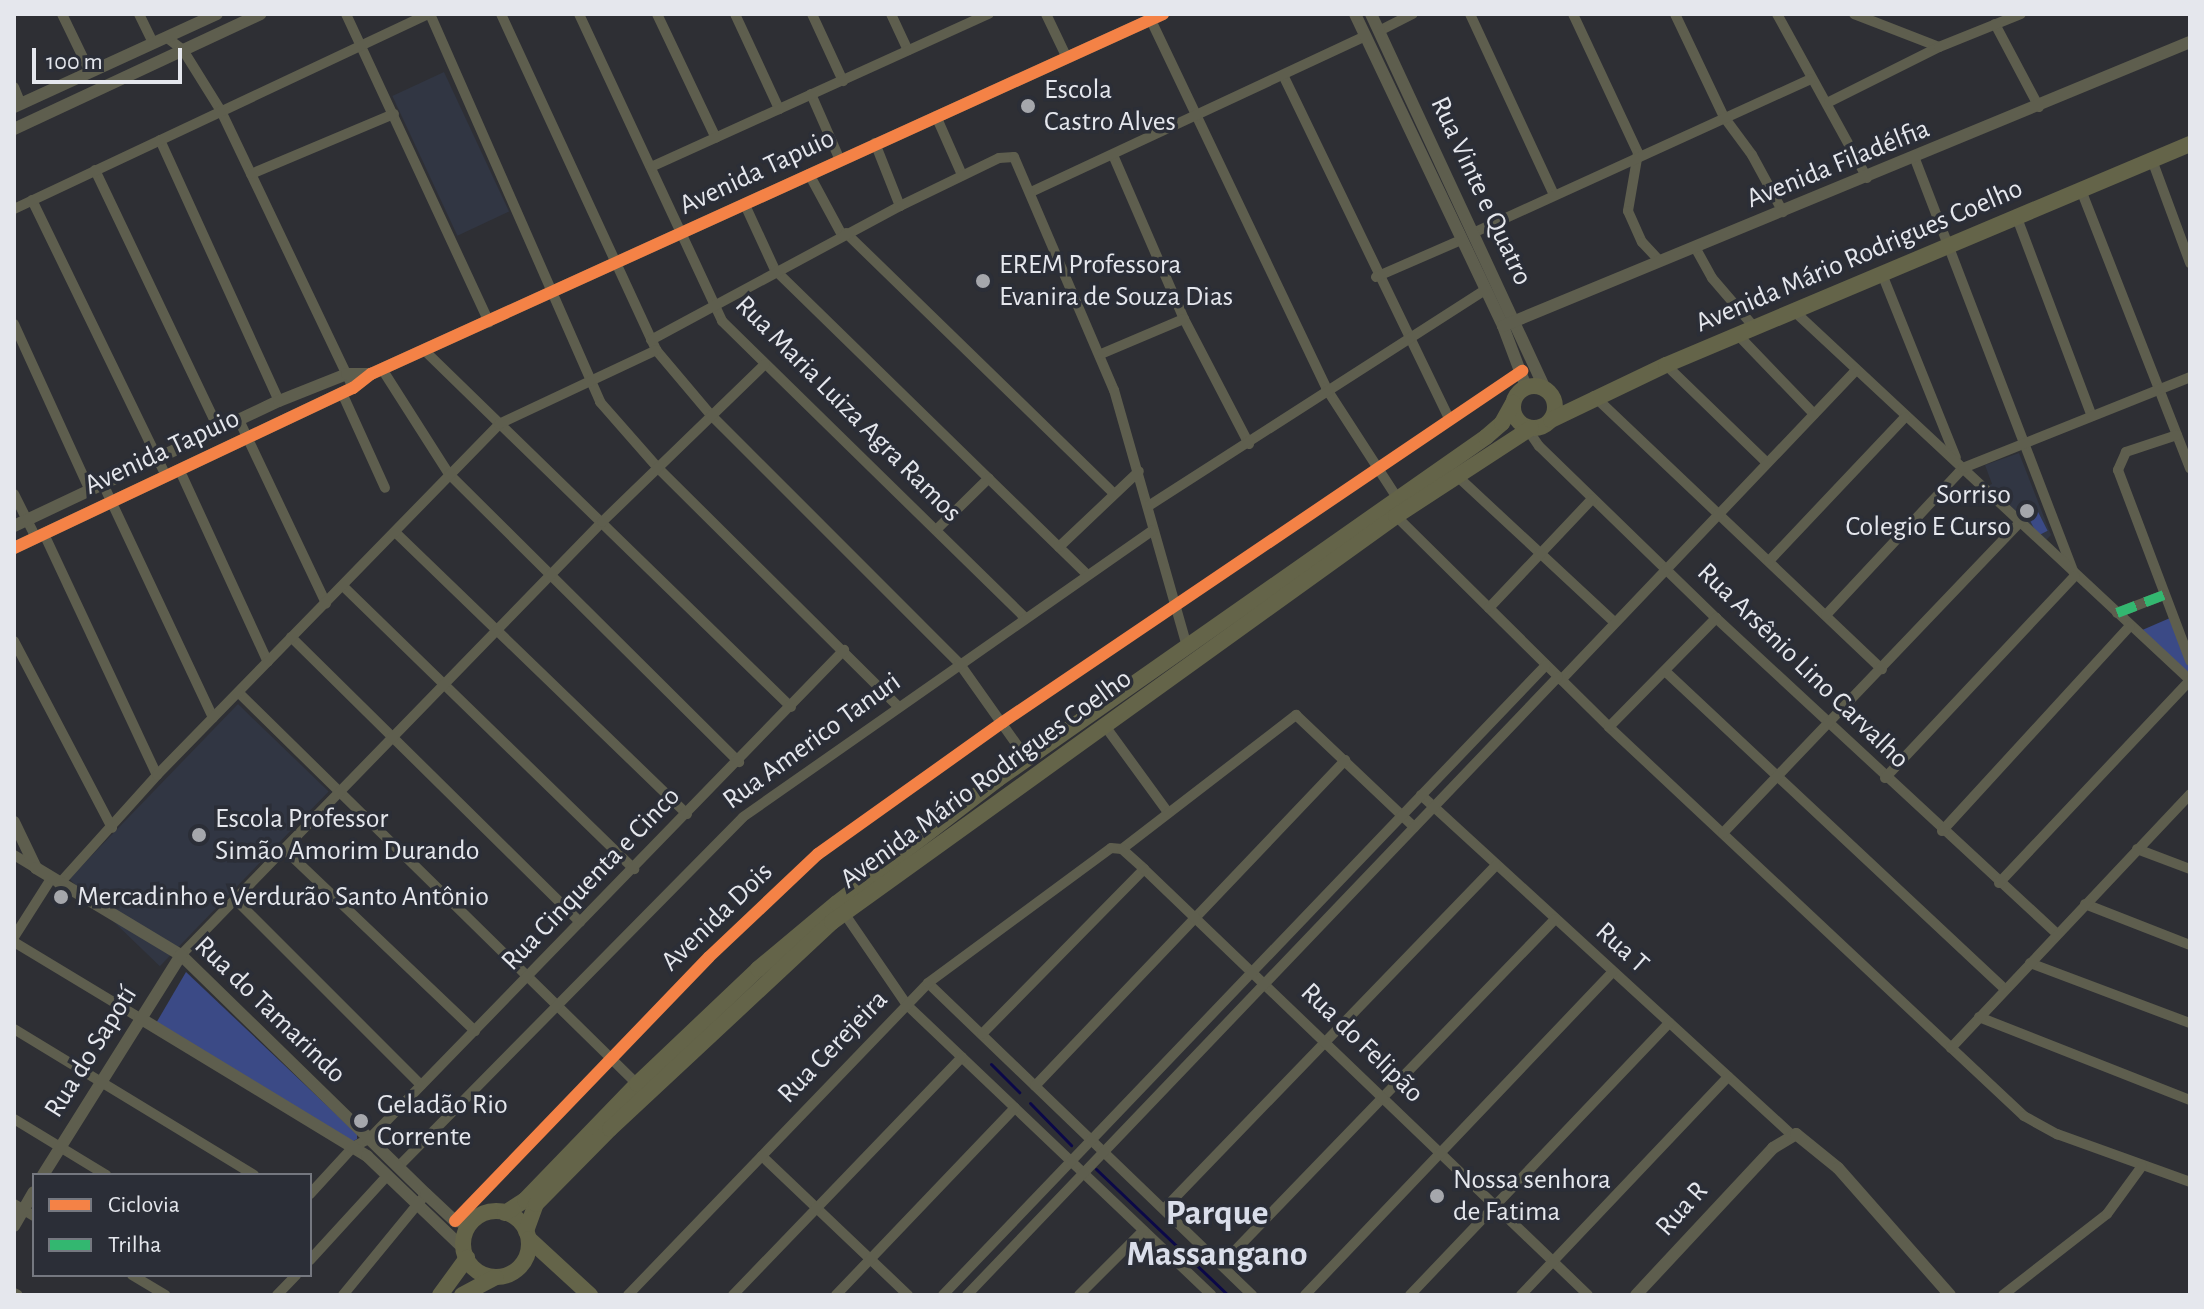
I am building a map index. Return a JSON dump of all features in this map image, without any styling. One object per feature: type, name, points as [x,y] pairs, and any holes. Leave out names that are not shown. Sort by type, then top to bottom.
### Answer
[{"type":"main road","name":"Avenida Mário Rodrigues Coelho","points":[[1551,420],[1594,396],[1737,334],[1952,248],[2190,144]]},
{"type":"main road","points":[[1524,379],[1545,389],[1554,399],[1551,420],[1528,428],[1514,414],[1513,403],[1524,379]]},
{"type":"main road","name":"Avenida Mário Rodrigues Coelho","points":[[505,1213],[525,1200],[637,1084],[794,938],[1027,759],[1396,496],[1496,430],[1513,403]]},
{"type":"main road","name":"Avenida Mário Rodrigues Coelho","points":[[528,1235],[536,1204],[756,988],[844,913],[1396,516],[1528,428]]},
{"type":"main road","points":[[496,1277],[479,1272],[466,1254],[463,1222],[487,1213],[505,1213],[590,1295]]},
{"type":"main road","points":[[462,1295],[521,1266],[528,1235]]},
{"type":"main road","points":[[440,1295],[466,1254]]},
{"type":"street","points":[[62,14],[90,72]]},
{"type":"street","points":[[139,14],[153,43]]},
{"type":"street","points":[[14,87],[18,105],[217,14]]},
{"type":"street","points":[[14,129],[261,14]]},
{"type":"street","points":[[346,14],[489,322]]},
{"type":"street","points":[[14,209],[429,14],[589,380],[615,423],[899,707]]},
{"type":"street","points":[[501,14],[619,263],[653,345],[711,415],[959,663],[1027,759]]},
{"type":"street","name":"Rua Maria Luiza Agra Ramos","points":[[579,14],[651,167],[711,306],[765,364],[1025,618]]},
{"type":"street","points":[[657,14],[716,138]]},
{"type":"street","points":[[735,14],[779,109]]},
{"type":"street","points":[[812,14],[843,81]]},
{"type":"street","points":[[891,14],[908,50]]},
{"type":"street","points":[[651,167],[843,81],[970,18],[989,14]]},
{"type":"street","points":[[1046,14],[1066,56]]},
{"type":"street","name":"Rua Vinte e Quatro","points":[[1355,14],[1486,289],[1524,379]]},
{"type":"street","name":"Rua Vinte e Quatro","points":[[1371,14],[1516,320],[1545,389]]},
{"type":"street","points":[[1379,31],[1413,14]]},
{"type":"street","points":[[1470,14],[1553,193]]},
{"type":"street","points":[[1573,14],[1638,153],[1628,211],[1642,242],[1660,261]]},
{"type":"street","points":[[1675,14],[1724,117],[1752,155],[1783,212]]},
{"type":"street","points":[[1777,14],[1811,79],[1829,102],[1867,178]]},
{"type":"street","points":[[1854,14],[1939,47]]},
{"type":"street","points":[[1829,102],[1939,47],[2021,14]]},
{"type":"street","points":[[1154,16],[1195,117],[1326,388],[1396,496]]},
{"type":"street","name":"Avenida Tapuio","points":[[14,548],[348,391],[377,372],[424,350],[1154,16]]},
{"type":"street","points":[[1995,24],[2039,107]]},
{"type":"street","points":[[166,37],[183,50],[221,111],[347,374],[348,391],[385,488]]},
{"type":"street","points":[[1031,192],[1284,77],[1364,37]]},
{"type":"street","name":"Avenida Filadélfia","points":[[1503,326],[1915,159],[2190,42]]},
{"type":"street","points":[[1284,77],[1376,277],[1449,419]]},
{"type":"street","points":[[1473,233],[1638,153],[1811,79]]},
{"type":"street","points":[[54,88],[63,107]]},
{"type":"street","points":[[811,94],[840,160]]},
{"type":"street","points":[[251,174],[394,114]]},
{"type":"street","points":[[936,116],[962,175]]},
{"type":"street","points":[[160,140],[279,401]]},
{"type":"street","points":[[875,143],[900,206]]},
{"type":"street","points":[[1113,155],[1184,319],[1249,444]]},
{"type":"street","points":[[140,1018],[14,940],[55,881],[112,828],[157,775],[344,587],[499,424],[653,345],[711,306],[775,270],[962,175],[1010,156],[1031,192],[1101,354],[1150,505],[1153,530],[1173,609],[1187,646]]},
{"type":"street","points":[[1915,159],[1952,248],[2075,576]]},
{"type":"street","points":[[2152,160],[2190,263]]},
{"type":"street","points":[[95,170],[219,430]]},
{"type":"street","points":[[809,174],[844,234],[1114,494]]},
{"type":"street","points":[[2081,190],[2190,468]]},
{"type":"street","points":[[32,200],[166,476]]},
{"type":"street","points":[[745,205],[775,270],[1087,575]]},
{"type":"street","points":[[2017,218],[2091,414]]},
{"type":"street","points":[[1376,277],[1461,240]]},
{"type":"street","points":[[1696,249],[1712,278],[1754,327]]},
{"type":"street","points":[[1882,274],[1960,464]]},
{"type":"street","points":[[1150,505],[1249,444],[1326,388],[1486,289]]},
{"type":"street","points":[[1794,311],[2190,680],[1999,883]]},
{"type":"street","points":[[1101,354],[1184,319]]},
{"type":"street","points":[[14,324],[90,491]]},
{"type":"street","points":[[1737,334],[1814,414]]},
{"type":"street","points":[[424,350],[791,707]]},
{"type":"street","points":[[181,955],[602,522],[765,364]]},
{"type":"street","points":[[1666,365],[1767,463]]},
{"type":"street","points":[[967,1295],[1855,371]]},
{"type":"street","points":[[377,372],[449,474],[739,762]]},
{"type":"street","name":"Avenida Tapuio","points":[[20,523],[279,401],[347,374],[377,372]]},
{"type":"street","points":[[1826,615],[1960,464],[2190,377]]},
{"type":"street","name":"Avenida Dois","points":[[463,1222],[612,1060],[797,872],[1003,722],[1173,609],[1377,466],[1449,419],[1524,379]]},
{"type":"street","points":[[1594,396],[1882,669]]},
{"type":"street","points":[[1769,561],[1905,417]]},
{"type":"street","points":[[239,420],[326,603]]},
{"type":"street","name":"Rua Arsênio Lino Carvalho","points":[[1528,428],[1592,499],[1667,567],[1716,618],[1942,831],[2056,933]]},
{"type":"street","points":[[2177,435],[2126,452],[2118,465],[2190,661]]},
{"type":"street","points":[[180,471],[268,662]]},
{"type":"street","points":[[1059,547],[1139,471]]},
{"type":"street","points":[[1456,475],[1615,623]]},
{"type":"street","points":[[936,530],[989,478]]},
{"type":"street","points":[[104,486],[213,718]]},
{"type":"street","points":[[14,494],[20,523],[40,536],[157,775]]},
{"type":"street","points":[[1489,608],[1592,499]]},
{"type":"street","points":[[1396,516],[1609,727],[2037,1125],[2190,1182]]},
{"type":"street","points":[[1723,833],[2019,523]]},
{"type":"street","name":"Rua Americo Tanuri","points":[[312,1258],[393,1171],[743,817],[1153,530]]},
{"type":"street","points":[[395,532],[687,814]]},
{"type":"street","points":[[1885,778],[2075,576]]},
{"type":"street","points":[[344,587],[634,869]]},
{"type":"street","points":[[2117,613],[2164,595]]},
{"type":"street","points":[[1609,727],[1716,618]]},
{"type":"street","points":[[1942,831],[2130,626]]},
{"type":"street","points":[[291,637],[580,922]]},
{"type":"street","points":[[14,641],[112,828]]},
{"type":"street","name":"Rua Cinquenta e Cinco","points":[[353,1147],[369,1139],[739,762],[844,650]]},
{"type":"street","points":[[943,1295],[1073,1163],[1546,665]]},
{"type":"street","points":[[1665,671],[2004,988]]},
{"type":"street","points":[[239,693],[637,1084]]},
{"type":"street","points":[[1122,849],[1288,716],[1303,720],[1414,827]]},
{"type":"street","points":[[1105,726],[1167,811]]},
{"type":"street","points":[[1035,1086],[1345,760]]},
{"type":"street","points":[[1951,1048],[2004,988],[2190,794]]},
{"type":"street","name":"Rua T","points":[[1421,795],[1792,1135],[1804,1136],[1823,1152],[1950,1295]]},
{"type":"street","points":[[14,822],[36,868]]},
{"type":"street","points":[[284,849],[475,1031]]},
{"type":"street","name":"Rua do Felipão","points":[[1122,849],[1253,971],[1588,1295]]},
{"type":"street","name":"Rua Cerejeira","points":[[628,1295],[928,983],[1095,856],[1122,849]]},
{"type":"street","points":[[2137,849],[2190,869]]},
{"type":"street","name":"Rua do Tamarindo","points":[[14,855],[181,955],[369,1139],[466,1254]]},
{"type":"street","points":[[1164,1209],[1496,865]]},
{"type":"street","points":[[982,1034],[1144,869]]},
{"type":"street","points":[[235,899],[421,1085]]},
{"type":"street","points":[[2085,904],[2190,945]]},
{"type":"street","points":[[844,913],[907,1005],[1143,1231],[1202,1292]]},
{"type":"street","points":[[1221,1265],[1555,919]]},
{"type":"street","name":"Rua do Sapotí","points":[[44,1173],[181,955]]},
{"type":"street","points":[[2030,963],[2190,1023]]},
{"type":"street","points":[[1305,1295],[1613,972]]},
{"type":"street","points":[[928,983],[1252,1295]]},
{"type":"street","points":[[1979,1017],[2190,1100]]},
{"type":"street","name":"Rua do Tamarindo","points":[[140,1018],[393,1171]]},
{"type":"street","points":[[1410,1295],[1669,1023]]},
{"type":"street","points":[[14,1029],[98,1083],[251,1173]]},
{"type":"street","points":[[733,1295],[962,1057]]},
{"type":"street","points":[[1521,1295],[1728,1077]]},
{"type":"street","points":[[836,1295],[1015,1108]]},
{"type":"street","points":[[14,1119],[103,1173]]},
{"type":"street","name":"Rua R","points":[[1636,1295],[1765,1157],[1792,1135]]},
{"type":"street","points":[[312,1192],[353,1147]]},
{"type":"street","points":[[762,1156],[908,1295]]},
{"type":"street","points":[[2003,1295],[2107,1214],[2142,1166]]},
{"type":"street","points":[[343,1295],[421,1199]]},
{"type":"street","name":"Rua do Tamarindo","points":[[421,1199],[463,1222]]},
{"type":"street","points":[[14,1226],[24,1210]]},
{"type":"street","points":[[1079,1295],[1143,1231]]},
{"type":"street","points":[[135,1277],[165,1295]]},
{"type":"street","points":[[277,1295],[294,1277]]},
{"type":"shaded area","points":[[444,72],[509,212],[457,236],[392,96]]},
{"type":"shaded area","name":"Sorriso Colegio E Curso","points":[[2019,453],[2051,535],[2043,543],[1987,486],[1992,484],[1985,465]]},
{"type":"shaded area","points":[[2034,504],[2048,531],[2038,536],[2024,509]]},
{"type":"shaded area","points":[[2170,618],[2190,669],[2190,675],[2140,631]]},
{"type":"shaded area","name":"Escola Professor Simão Amorim Durando","points":[[238,704],[329,792],[160,966],[69,879]]},
{"type":"shaded area","points":[[186,972],[357,1134],[357,1139],[352,1142],[155,1025]]},
{"type":"waterway","points":[[991,1064],[1019,1092]]},
{"type":"waterway","points":[[1030,1103],[1071,1145]]},
{"type":"waterway","points":[[1096,1169],[1228,1295]]},
{"type":"marked path","points":[[2117,613],[2164,595]]},
{"type":"cycle path","points":[[14,548],[353,388],[371,374],[1163,14]]},
{"type":"cycle path","points":[[455,1221],[709,957],[818,854],[1003,722],[1522,371]]},
{"type":"place","name":"Escola Castro Alves","points":[[1028,106]]},
{"type":"place","name":"EREM Professora Evanira de Souza Dias","points":[[983,281]]},
{"type":"place","name":"Sorriso Colegio E Curso","points":[[2027,511]]},
{"type":"place","name":"Escola Professor Simão Amorim Durando","points":[[199,835]]},
{"type":"place","name":"Mercadinho e Verdurão Santo Antônio","points":[[61,897]]},
{"type":"place","name":"Geladão Rio Corrente","points":[[361,1121]]},
{"type":"place","name":"Nossa senhora de Fatima","points":[[1437,1196]]},
{"type":"district","name":"Parque Massangano","points":[[1217,1234]]}]
